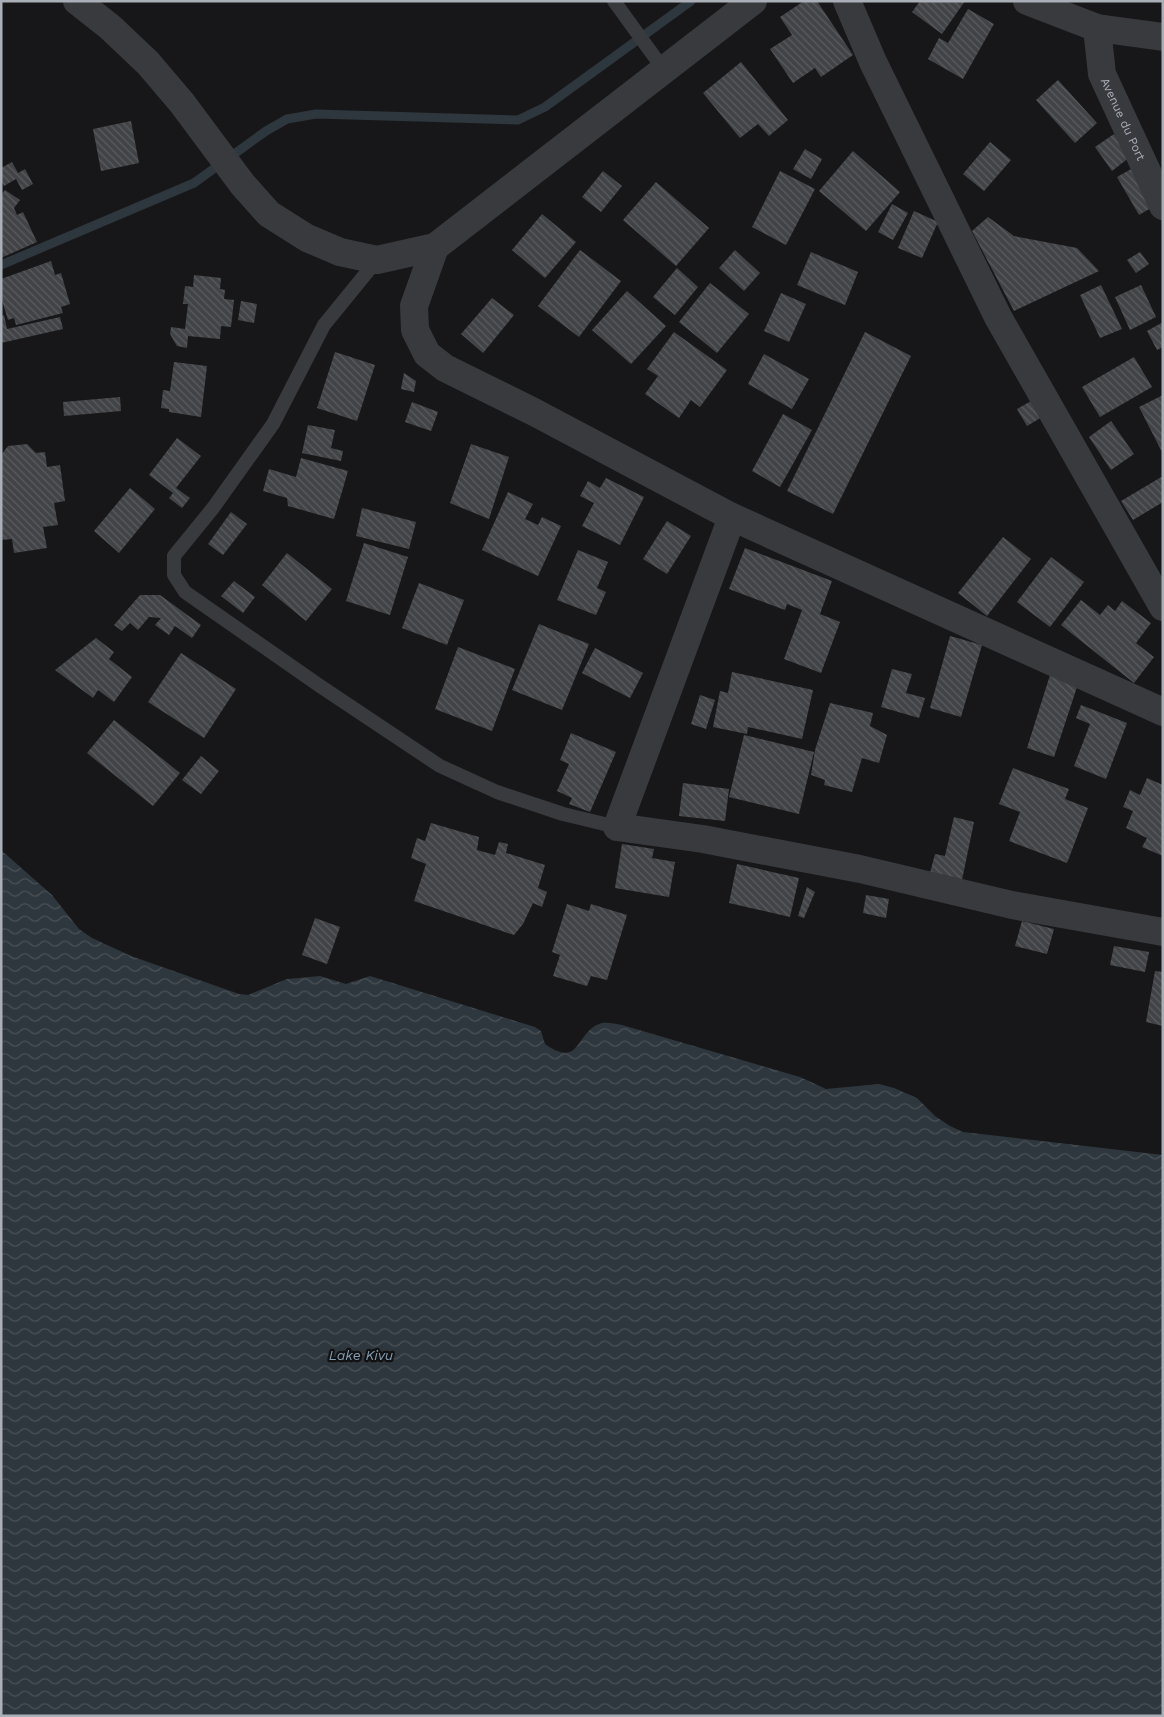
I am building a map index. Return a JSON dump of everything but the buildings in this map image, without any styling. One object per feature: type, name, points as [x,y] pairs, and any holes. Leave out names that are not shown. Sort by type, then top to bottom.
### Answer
[{"type":"street","points":[[77,1],[110,27],[148,63],[182,103],[243,185],[270,214],[307,238],[340,252],[377,260],[434,247],[753,1]]},
{"type":"street","points":[[847,1],[873,62],[998,317],[1163,607]]},
{"type":"street","points":[[1027,1],[1097,28],[1163,37]]},
{"type":"street","name":"Avenue du Port","points":[[1097,28],[1102,74],[1163,206]]},
{"type":"street","points":[[434,247],[414,306],[415,330],[427,354],[446,368],[534,412],[732,517],[1163,712]]},
{"type":"street","points":[[732,517],[617,827],[703,840],[860,869],[1012,904],[1163,932]]},
{"type":"lane","points":[[614,1],[664,70]]},
{"type":"lane","points":[[377,260],[324,325],[273,424],[213,508],[174,556],[174,575],[185,592],[320,686],[440,766],[497,792],[563,814],[617,827]]},
{"type":"water","name":"Lake Kivu","points":[[1,850],[52,895],[79,929],[92,938],[131,956],[239,994],[248,995],[287,979],[320,976],[346,984],[370,976],[535,1027],[541,1031],[545,1044],[557,1051],[566,1053],[572,1051],[593,1027],[602,1023],[617,1024],[800,1077],[826,1089],[879,1084],[894,1088],[917,1098],[935,1116],[963,1132],[1163,1155],[1163,1716],[1,1716]]},
{"type":"waterway","points":[[1,265],[194,183],[266,131],[287,119],[316,114],[518,120],[545,107],[691,1]]}]
